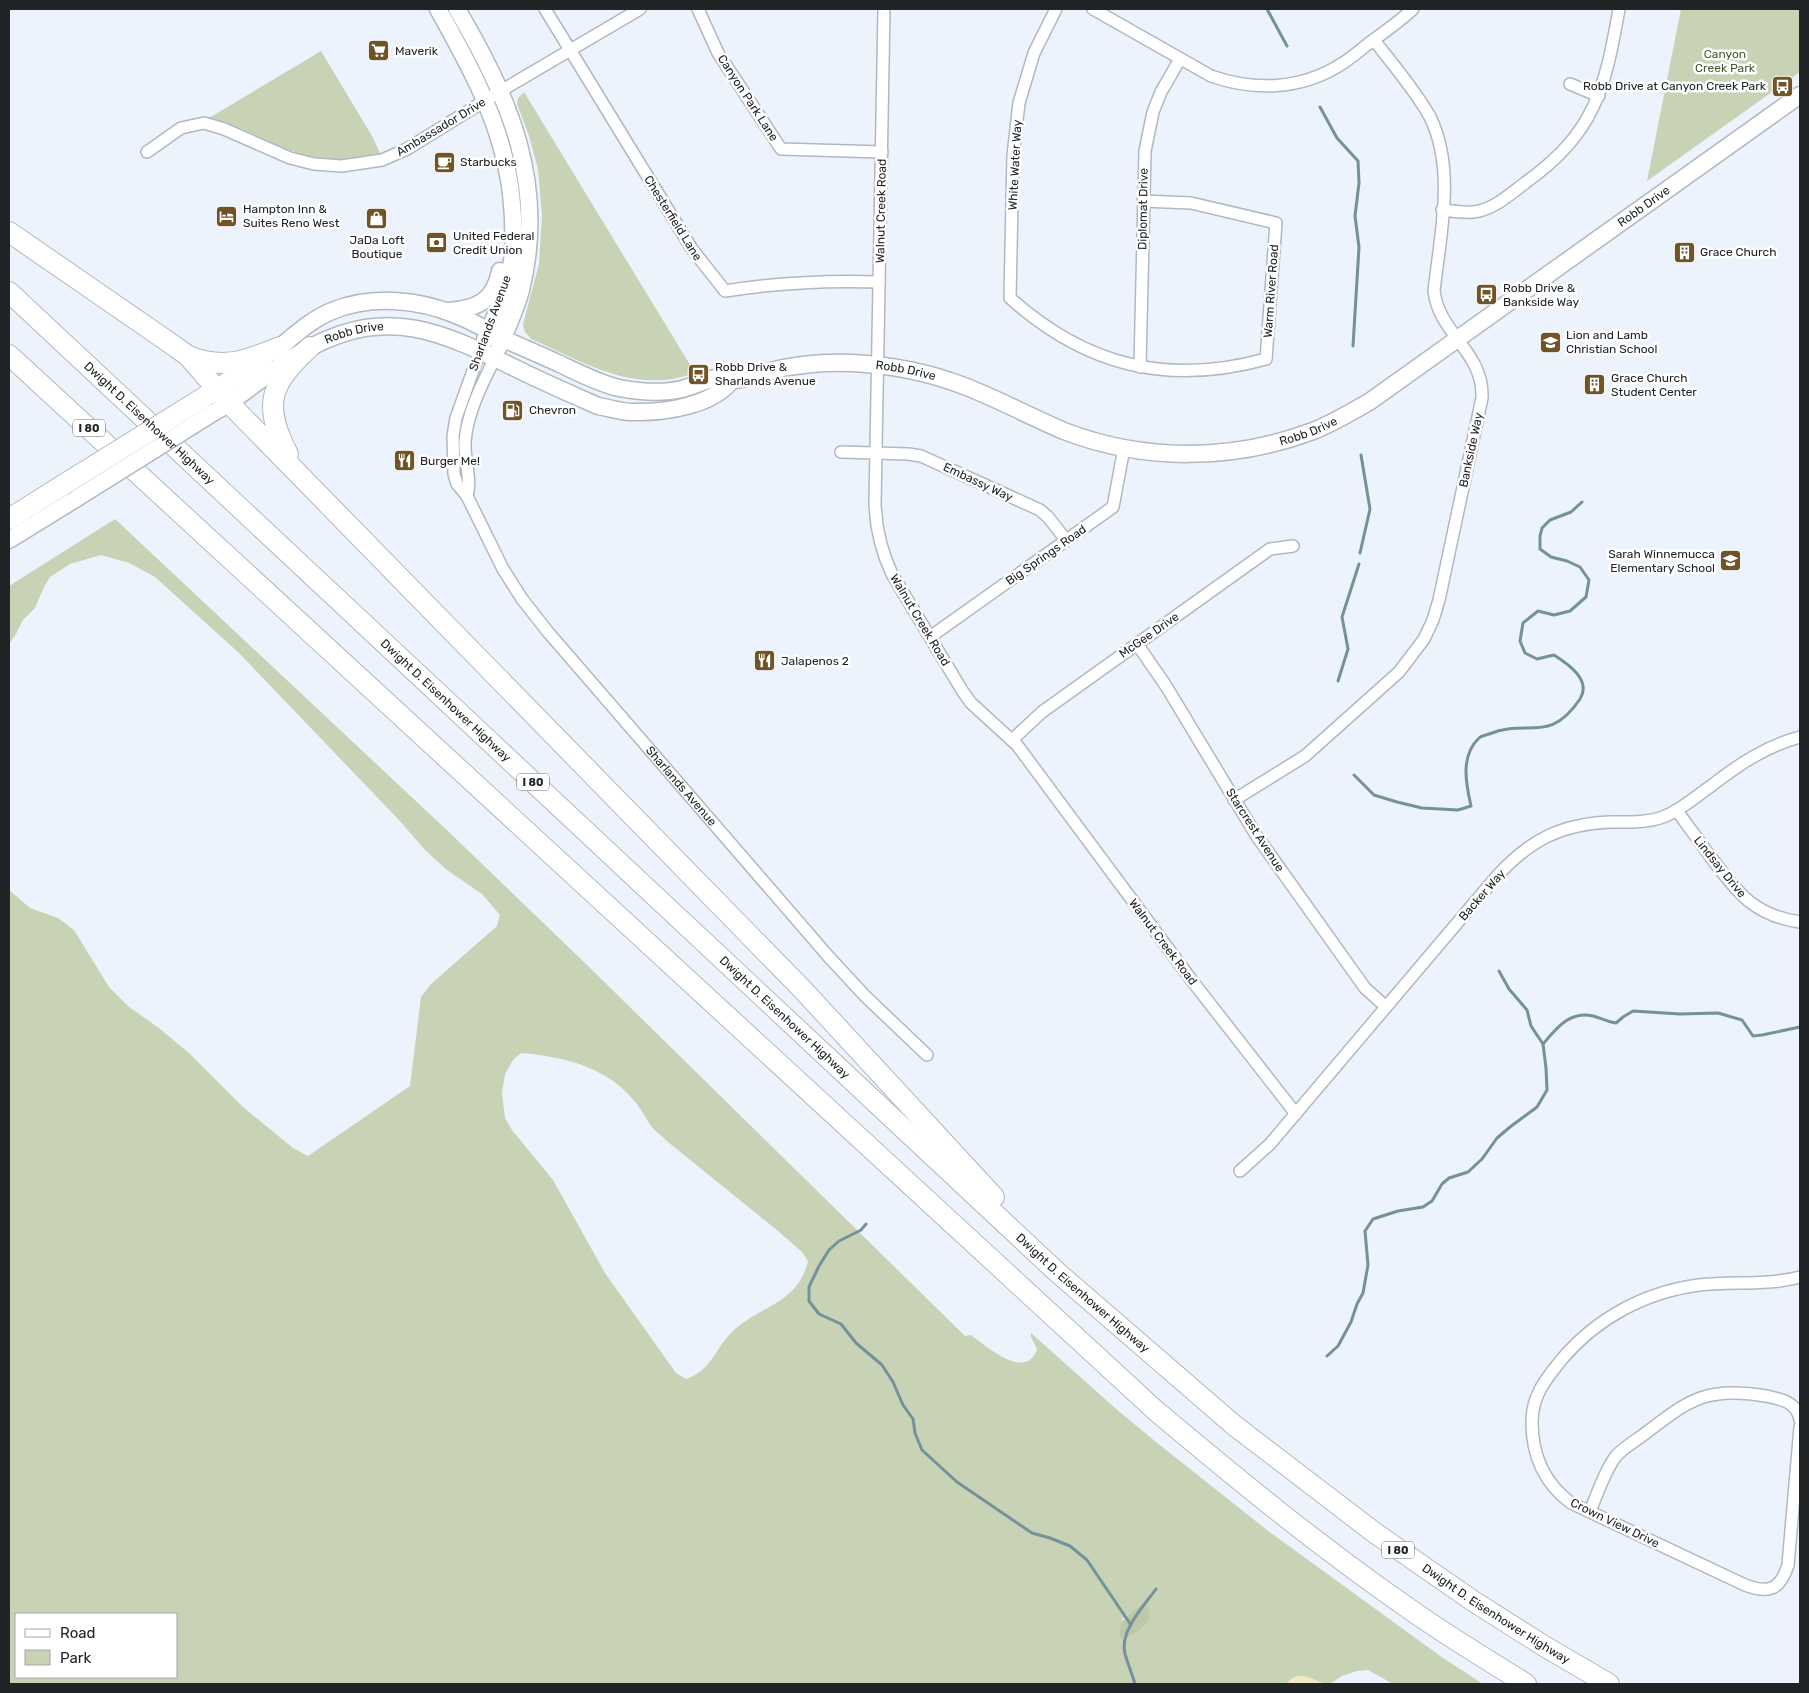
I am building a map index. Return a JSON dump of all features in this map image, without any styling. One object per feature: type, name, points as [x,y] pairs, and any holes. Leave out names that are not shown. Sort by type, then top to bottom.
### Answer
[{"type":"highway","points":[[9,232],[161,335],[188,356],[203,362],[236,363],[280,347]]},
{"type":"highway","name":"Dwight D. Eisenhower Highway","points":[[9,292],[1058,1273],[1235,1426],[1367,1527],[1473,1601],[1609,1684]]},
{"type":"highway","points":[[9,519],[70,492],[216,401],[247,372],[280,347]]},
{"type":"highway","points":[[308,482],[288,455],[277,434],[273,413],[274,397],[278,383],[291,365],[310,347]]},
{"type":"highway","name":"I 80","points":[[9,355],[1155,1410],[1255,1493],[1367,1579],[1409,1609],[1526,1684]]},
{"type":"highway","points":[[188,356],[216,401],[308,482],[802,990],[1001,1204],[1058,1273]]},
{"type":"highway","points":[[9,368],[139,488],[169,502]]},
{"type":"main road","name":"Sharlands Avenue","points":[[438,9],[464,56],[484,101],[504,154],[512,202],[514,239],[512,260],[496,335]]},
{"type":"main road","name":"Sharlands Avenue","points":[[457,9],[479,47],[515,131],[528,185],[530,213],[528,248],[520,291],[487,355]]},
{"type":"main road","name":"Robb Drive","points":[[280,347],[316,319],[330,311],[349,304],[381,300],[416,304],[445,311],[594,380],[618,388],[657,392],[679,390],[714,378],[723,377],[732,380],[783,368],[815,364],[848,363],[878,365],[937,377],[966,387],[1067,432],[1124,448],[1171,454],[1201,454],[1258,447],[1286,440],[1329,424],[1369,402],[1800,95]]},
{"type":"main road","points":[[445,311],[479,305],[490,295],[497,282],[512,202]]},
{"type":"main road","name":"Robb Drive","points":[[216,401],[310,347],[354,330],[385,325],[400,325],[434,332],[598,406],[631,412],[665,410],[692,404],[717,394],[726,388],[732,380]]},
{"type":"main road","points":[[9,540],[70,492]]},
{"type":"street","name":"Chesterfield Lane","points":[[545,9],[692,249],[725,292],[768,285],[812,282],[879,282]]},
{"type":"street","name":"Ambassador Drive","points":[[147,152],[181,128],[204,123],[224,128],[300,161],[328,166],[357,165],[382,160],[395,155],[640,9]]},
{"type":"street","name":"Canyon Park Lane","points":[[698,9],[718,53],[782,150],[882,152]]},
{"type":"street","name":"Walnut Creek Road","points":[[884,9],[875,504],[879,539],[884,557],[892,574],[930,637],[972,702],[1012,740],[1204,996],[1296,1114]]},
{"type":"street","name":"White Water Way","points":[[1056,9],[1045,28],[1026,76],[1015,128],[1010,298],[1036,320],[1070,342],[1108,358],[1140,366]]},
{"type":"street","points":[[1093,9],[1211,76],[1229,82],[1255,86],[1286,85],[1322,74],[1340,65],[1413,9]]},
{"type":"street","points":[[1442,210],[1471,212],[1492,207],[1543,171],[1576,137],[1588,118],[1606,74],[1620,9]]},
{"type":"street","name":"Bankside Way","points":[[1234,800],[1305,756],[1389,682],[1412,656],[1430,626],[1439,600],[1482,398],[1481,377],[1477,367],[1439,312],[1434,291],[1444,171],[1438,137],[1431,119],[1421,102],[1374,40]]},
{"type":"street","name":"Diplomat Drive","points":[[1140,366],[1145,152],[1153,112],[1180,59]]},
{"type":"street","points":[[1570,84],[1598,96]]},
{"type":"street","name":"Warm River Road","points":[[1140,366],[1166,370],[1218,370],[1266,359],[1276,223],[1192,202],[1143,201]]},
{"type":"street","name":"Sharlands Avenue","points":[[487,355],[461,402],[453,436],[454,474],[457,484],[466,496],[504,572],[548,632],[828,956],[865,996],[926,1055]]},
{"type":"street","name":"Sharlands Avenue","points":[[466,496],[469,488],[465,454],[467,427],[487,355]]},
{"type":"street","name":"Big Springs Road","points":[[930,637],[1113,507],[1124,448]]},
{"type":"street","name":"Embassy Way","points":[[841,452],[922,456],[1040,510],[1066,540]]},
{"type":"street","name":"McGee Drive","points":[[1012,740],[1042,712],[1270,549],[1293,546]]},
{"type":"street","name":"Starcrest Avenue","points":[[1137,644],[1166,686],[1256,835],[1364,988],[1386,1007]]},
{"type":"street","name":"Backer Way","points":[[1240,1170],[1270,1144],[1497,876],[1527,848],[1552,834],[1577,825],[1650,820],[1676,811],[1744,762],[1774,746],[1800,737]]},
{"type":"street","name":"Lindsay Drive","points":[[1676,811],[1744,899],[1770,915],[1800,922]]},
{"type":"street","name":"Crown View Drive","points":[[1797,1502],[1788,1565],[1781,1581],[1775,1587],[1762,1590],[1745,1585],[1571,1503],[1554,1488],[1540,1469],[1533,1444],[1532,1416],[1536,1396],[1546,1379],[1569,1351],[1605,1320],[1636,1302],[1658,1294],[1698,1285],[1764,1284],[1800,1277]]},
{"type":"street","points":[[1590,1511],[1605,1475],[1618,1454],[1680,1407],[1695,1399],[1730,1392],[1751,1393],[1789,1402],[1796,1408],[1800,1420]]},
{"type":"street","points":[[1797,1502],[1800,1427]]},
{"type":"green space","name":"Canyon Creek Park","points":[[1681,9],[1800,9],[1800,72],[1647,181]]},
{"type":"green space","points":[[321,51],[372,136],[380,153],[347,159],[325,159],[303,155],[231,125],[209,118]]},
{"type":"green space","points":[[524,92],[695,373],[673,379],[651,380],[631,378],[611,373],[571,358],[531,339],[525,332],[523,324],[539,264],[542,216],[538,169],[529,136],[517,104],[518,98]]},
{"type":"green space","points":[[115,519],[451,834],[965,1336],[971,1335],[996,1353],[1015,1362],[1024,1362],[1032,1358],[1037,1349],[1031,1333],[1115,1408],[1267,1530],[1443,1658],[1483,1684],[1393,1684],[1368,1670],[1342,1676],[1330,1684],[1304,1676],[1294,1677],[1286,1684],[9,1684],[9,890],[30,908],[58,918],[74,930],[109,987],[129,1007],[159,1028],[190,1054],[243,1107],[293,1148],[308,1156],[410,1086],[421,997],[431,984],[497,926],[500,915],[482,894],[447,870],[426,851],[398,819],[239,653],[155,577],[129,563],[101,555],[70,564],[50,577],[35,608],[23,620],[9,644],[9,586]],"holes":[[[521,1053],[554,1057],[584,1066],[599,1072],[612,1081],[636,1103],[657,1132],[778,1231],[802,1252],[808,1261],[803,1276],[795,1287],[786,1296],[753,1316],[731,1333],[707,1365],[695,1375],[686,1379],[676,1373],[605,1273],[553,1180],[512,1130],[505,1118],[502,1093],[505,1074],[513,1060]],[[1141,1604],[1145,1625],[1131,1636],[1122,1619]]]},
{"type":"green space","points":[[1141,1604],[1146,1604],[1149,1610],[1148,1621],[1124,1640],[1120,1637],[1121,1625]]},
{"type":"sand","points":[[1304,1676],[1325,1684],[1286,1684],[1294,1677]]},
{"type":"waterway","points":[[1267,9],[1287,46]]},
{"type":"waterway","points":[[1320,107],[1337,138],[1358,161],[1359,183],[1355,216],[1359,247],[1353,346]]},
{"type":"waterway","points":[[1360,553],[1370,509],[1361,455]]},
{"type":"waterway","points":[[1354,775],[1374,795],[1422,808],[1458,810],[1471,806],[1467,789],[1466,770],[1469,753],[1479,738],[1503,730],[1548,726],[1558,722],[1569,713],[1583,692],[1583,685],[1577,673],[1554,655],[1537,659],[1525,653],[1520,641],[1523,623],[1538,611],[1554,615],[1570,611],[1586,597],[1589,580],[1580,567],[1551,557],[1540,549],[1542,528],[1550,520],[1571,512],[1582,502]]},
{"type":"waterway","points":[[1338,681],[1348,649],[1342,617],[1359,564]]},
{"type":"waterway","points":[[1499,971],[1509,989],[1527,1010],[1531,1026],[1543,1044]]},
{"type":"waterway","points":[[1327,1356],[1338,1346],[1351,1322],[1363,1293],[1368,1265],[1365,1231],[1373,1219],[1398,1211],[1423,1207],[1432,1201],[1442,1184],[1449,1178],[1468,1172],[1482,1159],[1497,1138],[1537,1107],[1547,1090],[1543,1044],[1564,1022],[1570,1018],[1585,1015],[1616,1023],[1633,1011],[1680,1014],[1718,1013],[1742,1020],[1753,1036],[1800,1027]]},
{"type":"waterway","points":[[866,1224],[861,1230],[839,1241],[829,1250],[809,1287],[809,1301],[819,1314],[841,1324],[856,1343],[882,1365],[893,1382],[903,1405],[913,1419],[915,1433],[922,1450],[957,1482],[1032,1533],[1070,1546],[1087,1560],[1131,1625]]},
{"type":"waterway","points":[[1135,1684],[1124,1645],[1134,1619],[1156,1589]]},
{"type":"place","name":"Maverik","points":[[379,51]]},
{"type":"place","name":"Robb Drive at Canyon Creek Park","points":[[1782,86]]},
{"type":"place","name":"Starbucks","points":[[444,162]]},
{"type":"place","name":"Hampton Inn & Suites Reno West","points":[[227,216]]},
{"type":"place","name":"JaDa Loft Boutique","points":[[377,219]]},
{"type":"place","name":"United Federal Credit Union","points":[[437,243]]},
{"type":"place","name":"Grace Church","points":[[1684,252]]},
{"type":"place","name":"Robb Drive & Bankside Way","points":[[1487,295]]},
{"type":"place","name":"Lion and Lamb Christian School","points":[[1550,342]]},
{"type":"place","name":"Robb Drive & Sharlands Avenue","points":[[699,374]]},
{"type":"place","name":"Grace Church Student Center","points":[[1595,385]]},
{"type":"place","name":"Chevron","points":[[513,410]]},
{"type":"place","name":"Burger Me!","points":[[404,461]]},
{"type":"place","name":"Sarah Winnemucca Elementary School","points":[[1731,561]]},
{"type":"place","name":"Jalapenos 2","points":[[765,661]]}]
